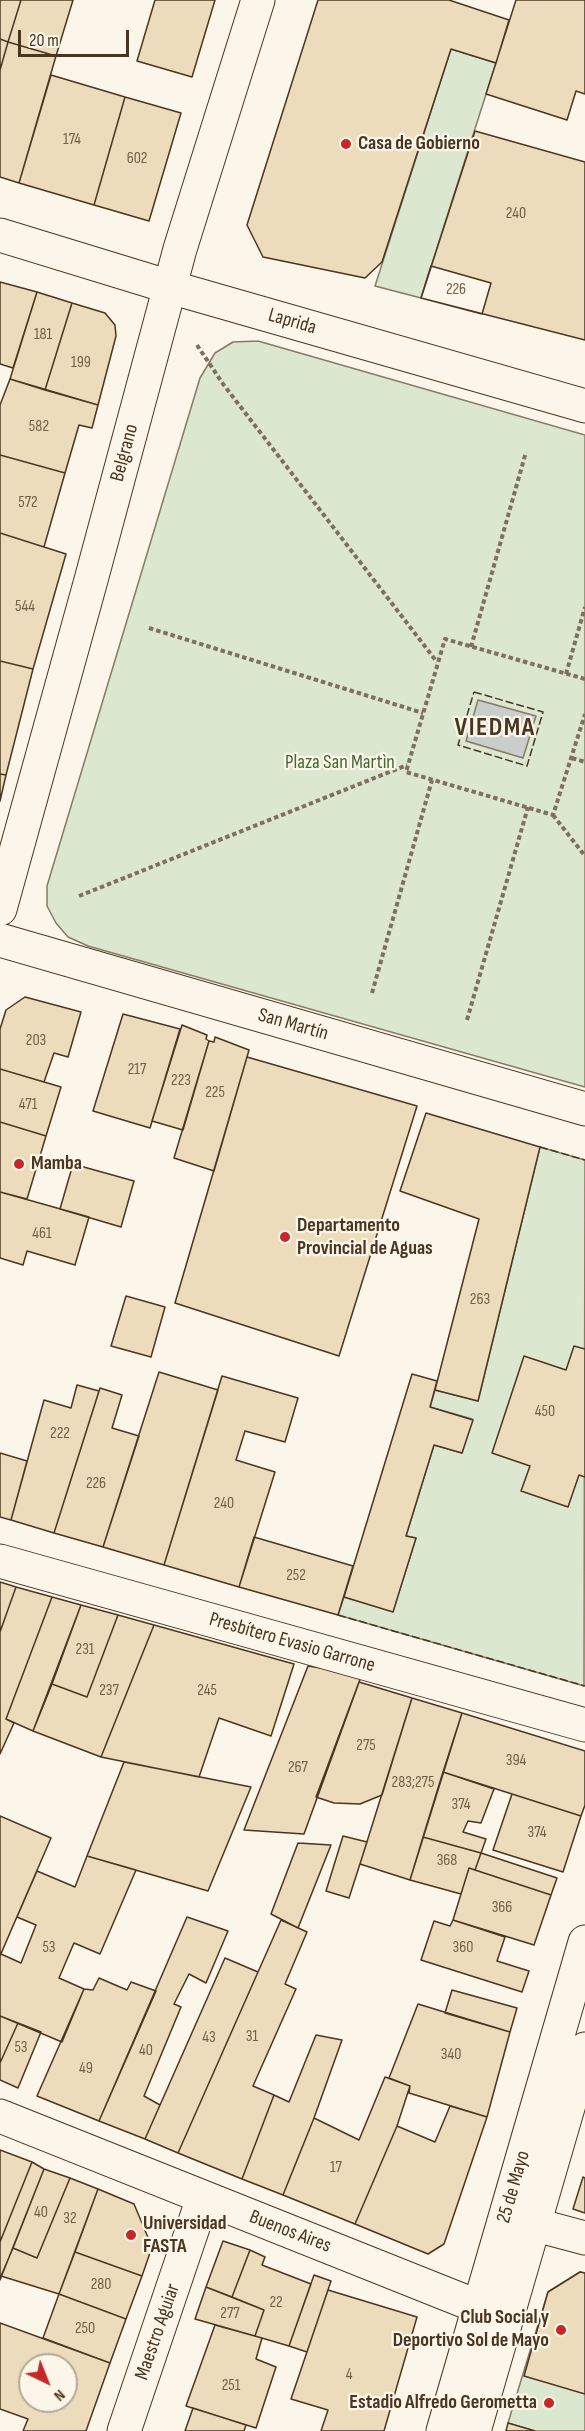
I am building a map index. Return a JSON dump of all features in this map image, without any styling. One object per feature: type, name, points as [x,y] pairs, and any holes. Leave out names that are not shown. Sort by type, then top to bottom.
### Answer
[{"type":"street","name":"Belgrano","points":[[0,909],[170,287],[258,0]]},
{"type":"street","name":"Laprida","points":[[0,235],[170,287],[585,406]]},
{"type":"street","name":"San Martín","points":[[0,940],[585,1109]]},
{"type":"street","name":"Presbítero Evasio Garrone","points":[[0,1561],[585,1725]]},
{"type":"street","name":"25 de Mayo","points":[[474,2431],[520,2220],[585,1942]]},
{"type":"street","name":"25 de Mayo","points":[[443,2431],[479,2307],[520,2220],[585,2049]]},
{"type":"street","name":"Buenos Aires","points":[[0,2116],[479,2307]]},
{"type":"street","name":"Maestro Aguiar","points":[[124,2431],[203,2198]]},
{"type":"street","points":[[520,2220],[585,2238]]},
{"type":"path","points":[[197,345],[223,384],[438,663]]},
{"type":"path","points":[[471,647],[526,452]]},
{"type":"path","points":[[566,674],[585,607]]},
{"type":"path","points":[[149,628],[423,712]]},
{"type":"path","points":[[585,679],[445,639],[406,772],[554,815],[585,856]]},
{"type":"path","points":[[554,815],[585,714]]},
{"type":"path","points":[[572,758],[585,762]]},
{"type":"path","points":[[79,896],[408,765]]},
{"type":"path","points":[[372,993],[432,780]]},
{"type":"path","points":[[467,1020],[528,807]]},
{"type":"green space","points":[[451,49],[496,63],[421,298],[375,286]]},
{"type":"green space","name":"Plaza San Martìn","points":[[258,341],[585,435],[585,1087],[88,946],[68,937],[56,923],[47,906],[47,886],[200,378],[215,353],[233,342]]},
{"type":"green space","points":[[540,1147],[585,1160],[584,1686],[338,1615],[344,1597],[393,1611],[416,1538],[406,1536],[434,1445],[462,1453],[472,1419],[430,1407],[435,1390],[478,1401]]},
{"type":"green space","name":"Club Social y Deportivo Sol de Mayo","points":[[580,2272],[585,2273],[585,2431],[535,2431],[508,2423],[548,2292]]},
{"type":"shaded area","points":[[478,700],[536,716],[523,758],[466,741]]},
{"type":"building","points":[[0,0],[21,0],[8,42],[0,39]]},
{"type":"building","points":[[21,0],[73,0],[56,56],[8,42]]},
{"type":"building","points":[[155,0],[215,0],[192,77],[137,61]]},
{"type":"building","name":"Casa de Gobierno","points":[[318,0],[449,0],[509,20],[496,63],[451,49],[382,262],[365,278],[263,257],[247,225]]},
{"type":"building","points":[[516,0],[585,0],[585,94],[576,91],[567,120],[486,94]]},
{"type":"building","points":[[0,39],[8,42],[0,70]]},
{"type":"building","points":[[8,42],[56,56],[19,183],[0,177],[0,70]]},
{"type":"building","points":[[51,75],[125,97],[94,205],[19,183]]},
{"type":"building","points":[[125,97],[181,113],[149,221],[94,205]]},
{"type":"building","points":[[475,131],[585,162],[585,340],[421,298]]},
{"type":"building","points":[[431,266],[491,283],[482,314],[421,298]]},
{"type":"building","points":[[0,282],[37,292],[13,368],[0,364]]},
{"type":"building","points":[[37,292],[72,303],[45,390],[10,379]]},
{"type":"building","points":[[72,303],[105,313],[115,325],[116,336],[98,405],[45,390]]},
{"type":"building","points":[[10,379],[98,405],[92,428],[79,425],[65,473],[0,455],[0,405]]},
{"type":"building","points":[[0,455],[65,473],[44,547],[0,533]]},
{"type":"building","points":[[0,533],[66,554],[33,669],[0,661]]},
{"type":"building","points":[[0,661],[33,669],[6,775],[0,774]]},
{"type":"building","points":[[0,774],[6,775],[0,801]]},
{"type":"building","points":[[25,997],[81,1012],[68,1057],[54,1053],[44,1082],[0,1069],[0,1029],[6,1010]]},
{"type":"building","points":[[123,1014],[180,1029],[150,1128],[93,1111]]},
{"type":"building","points":[[182,1025],[207,1035],[206,1039],[209,1041],[183,1130],[152,1121]]},
{"type":"building","points":[[215,1037],[249,1050],[214,1171],[174,1158],[209,1041],[214,1042]]},
{"type":"building","name":"Departamento Provincial de Aguas","points":[[247,1057],[417,1106],[339,1356],[175,1303]]},
{"type":"building","points":[[0,1069],[61,1087],[46,1136],[0,1122]]},
{"type":"building","points":[[426,1113],[540,1147],[478,1401],[435,1390],[479,1219],[400,1191]]},
{"type":"building","name":"Mamba","points":[[0,1122],[46,1136],[27,1199],[0,1192]]},
{"type":"building","points":[[73,1164],[134,1181],[121,1227],[60,1209]]},
{"type":"building","points":[[0,1192],[89,1217],[75,1265],[27,1251],[23,1265],[0,1258]]},
{"type":"building","points":[[126,1296],[165,1307],[151,1357],[111,1346]]},
{"type":"building","points":[[574,1346],[585,1349],[585,1477],[579,1475],[568,1507],[521,1491],[530,1466],[492,1453],[524,1356],[566,1370]]},
{"type":"building","points":[[159,1372],[218,1390],[164,1565],[103,1547]]},
{"type":"building","points":[[412,1374],[437,1381],[430,1407],[473,1420],[462,1453],[434,1445],[406,1536],[416,1538],[393,1612],[344,1597]]},
{"type":"building","points":[[222,1376],[298,1398],[285,1442],[245,1431],[236,1460],[275,1472],[239,1587],[164,1565]]},
{"type":"building","points":[[77,1385],[99,1391],[54,1533],[11,1520],[44,1400],[71,1408]]},
{"type":"building","points":[[100,1388],[122,1395],[112,1428],[139,1436],[103,1547],[54,1533]]},
{"type":"building","points":[[0,1453],[27,1461],[11,1520],[0,1517]]},
{"type":"building","points":[[254,1537],[353,1566],[338,1615],[239,1587]]},
{"type":"building","points":[[0,1582],[16,1587],[0,1632]]},
{"type":"building","points":[[16,1587],[52,1597],[6,1719],[14,1723],[0,1754],[0,1632]]},
{"type":"building","points":[[52,1597],[81,1605],[33,1731],[6,1719]]},
{"type":"building","points":[[81,1605],[118,1615],[87,1697],[52,1684]]},
{"type":"building","points":[[118,1615],[154,1625],[101,1757],[33,1731],[52,1684],[87,1697]]},
{"type":"building","points":[[154,1625],[294,1664],[271,1736],[219,1718],[199,1777],[101,1757]]},
{"type":"building","points":[[308,1666],[362,1674],[304,1834],[244,1830]]},
{"type":"building","points":[[359,1682],[412,1698],[382,1795],[360,1804],[334,1803],[316,1797]]},
{"type":"building","points":[[412,1698],[462,1713],[410,1880],[360,1864]]},
{"type":"building","points":[[462,1713],[585,1751],[585,1805],[581,1816],[443,1772]]},
{"type":"building","points":[[124,1762],[251,1787],[208,1891],[87,1856]]},
{"type":"building","points":[[443,1772],[494,1789],[481,1823],[468,1821],[463,1832],[486,1839],[481,1853],[423,1837]]},
{"type":"building","points":[[512,1794],[581,1816],[563,1872],[493,1850]]},
{"type":"building","points":[[0,1816],[51,1838],[0,1956]]},
{"type":"building","points":[[343,1836],[367,1842],[349,1898],[326,1891]]},
{"type":"building","points":[[423,1837],[481,1853],[475,1870],[469,1868],[461,1894],[410,1880]]},
{"type":"building","points":[[298,1843],[331,1845],[298,1928],[271,1914]]},
{"type":"building","points":[[481,1853],[557,1878],[551,1895],[475,1870]]},
{"type":"building","points":[[87,1856],[136,1870],[100,1954],[74,1943],[59,1978],[84,1989],[62,2042],[0,2016],[0,1956],[1,1954],[21,1963],[36,1925],[17,1917],[37,1871],[75,1887]]},
{"type":"building","points":[[469,1868],[551,1895],[534,1945],[453,1920]]},
{"type":"building","points":[[187,1917],[228,1931],[206,1983],[189,1974],[174,2004],[181,2007],[144,2096],[160,2105],[145,2139],[99,2121]]},
{"type":"building","points":[[281,1920],[307,1932],[285,1984],[296,1989],[253,2086],[274,2095],[242,2179],[178,2153]]},
{"type":"building","points":[[453,1920],[505,1937],[497,1961],[529,1971],[522,1992],[421,1960],[434,1921],[450,1926]]},
{"type":"building","points":[[225,1958],[258,1972],[178,2153],[145,2139]]},
{"type":"building","points":[[99,1978],[127,1990],[131,1982],[156,1991],[99,2121],[37,2096],[84,1989],[93,1990]]},
{"type":"building","points":[[452,1990],[517,2008],[510,2032],[445,2013]]},
{"type":"building","points":[[418,2004],[510,2032],[487,2117],[409,2093],[410,2086],[389,2078]]},
{"type":"building","points":[[0,2016],[18,2023],[0,2063]]},
{"type":"building","points":[[18,2023],[41,2032],[18,2088],[0,2080],[0,2063]]},
{"type":"building","points":[[316,2035],[342,2040],[283,2195],[242,2179],[274,2095],[289,2102]]},
{"type":"building","points":[[385,2077],[410,2086],[397,2126],[355,2224],[283,2195],[314,2118],[359,2140]]},
{"type":"building","points":[[450,2106],[487,2117],[444,2244],[428,2254],[355,2224],[397,2126],[435,2142]]},
{"type":"building","points":[[0,2150],[32,2162],[0,2242]]},
{"type":"building","points":[[32,2162],[44,2169],[0,2280],[0,2242]]},
{"type":"building","points":[[44,2169],[70,2178],[37,2258],[13,2248]]},
{"type":"building","points":[[583,2177],[585,2178],[585,2213],[573,2209]]},
{"type":"building","points":[[70,2178],[98,2189],[59,2294],[1,2276],[13,2248],[37,2258]]},
{"type":"building","points":[[98,2189],[134,2204],[152,2247],[142,2276],[75,2252]]},
{"type":"building","points":[[223,2241],[250,2250],[232,2297],[206,2287]]},
{"type":"building","points":[[250,2250],[265,2257],[262,2265],[311,2284],[289,2346],[255,2336],[264,2310],[232,2297]]},
{"type":"building","points":[[75,2252],[142,2276],[126,2319],[59,2294]]},
{"type":"building","name":"Club Social y Deportivo Sol de Mayo","points":[[580,2272],[585,2273],[585,2394],[524,2376],[548,2292]]},
{"type":"building","points":[[314,2275],[331,2281],[307,2352],[289,2346]]},
{"type":"building","points":[[206,2287],[264,2310],[255,2336],[195,2319]]},
{"type":"building","points":[[328,2290],[417,2317],[384,2431],[321,2431],[328,2410],[291,2399]]},
{"type":"building","points":[[59,2294],[126,2319],[110,2363],[43,2338]]},
{"type":"building","points":[[0,2323],[110,2363],[86,2431],[23,2431],[28,2419],[0,2409]]},
{"type":"building","points":[[215,2325],[262,2338],[256,2359],[276,2367],[256,2428],[186,2406]]},
{"type":"building","points":[[193,2408],[246,2425],[244,2431],[185,2431]]},
{"type":"building","points":[[508,2423],[535,2431],[506,2431]]},
{"type":"fence","points":[[474,692],[543,712],[527,766],[458,745],[474,692]]},
{"type":"fence","points":[[540,1147],[585,1160]]},
{"type":"fence","points":[[338,1615],[585,1686]]},
{"type":"place","name":"Casa de Gobierno","points":[[346,144]]},
{"type":"place","name":"Mamba","points":[[19,1164]]},
{"type":"place","name":"Departamento Provincial de Aguas","points":[[285,1237]]},
{"type":"place","name":"Universidad FASTA","points":[[131,2235]]},
{"type":"place","name":"Club Social y Deportivo Sol de Mayo","points":[[561,2330]]},
{"type":"place","name":"Estadio Alfredo Gerometta","points":[[549,2403]]},
{"type":"district","name":"VIEDMA","points":[[495,728]]}]
